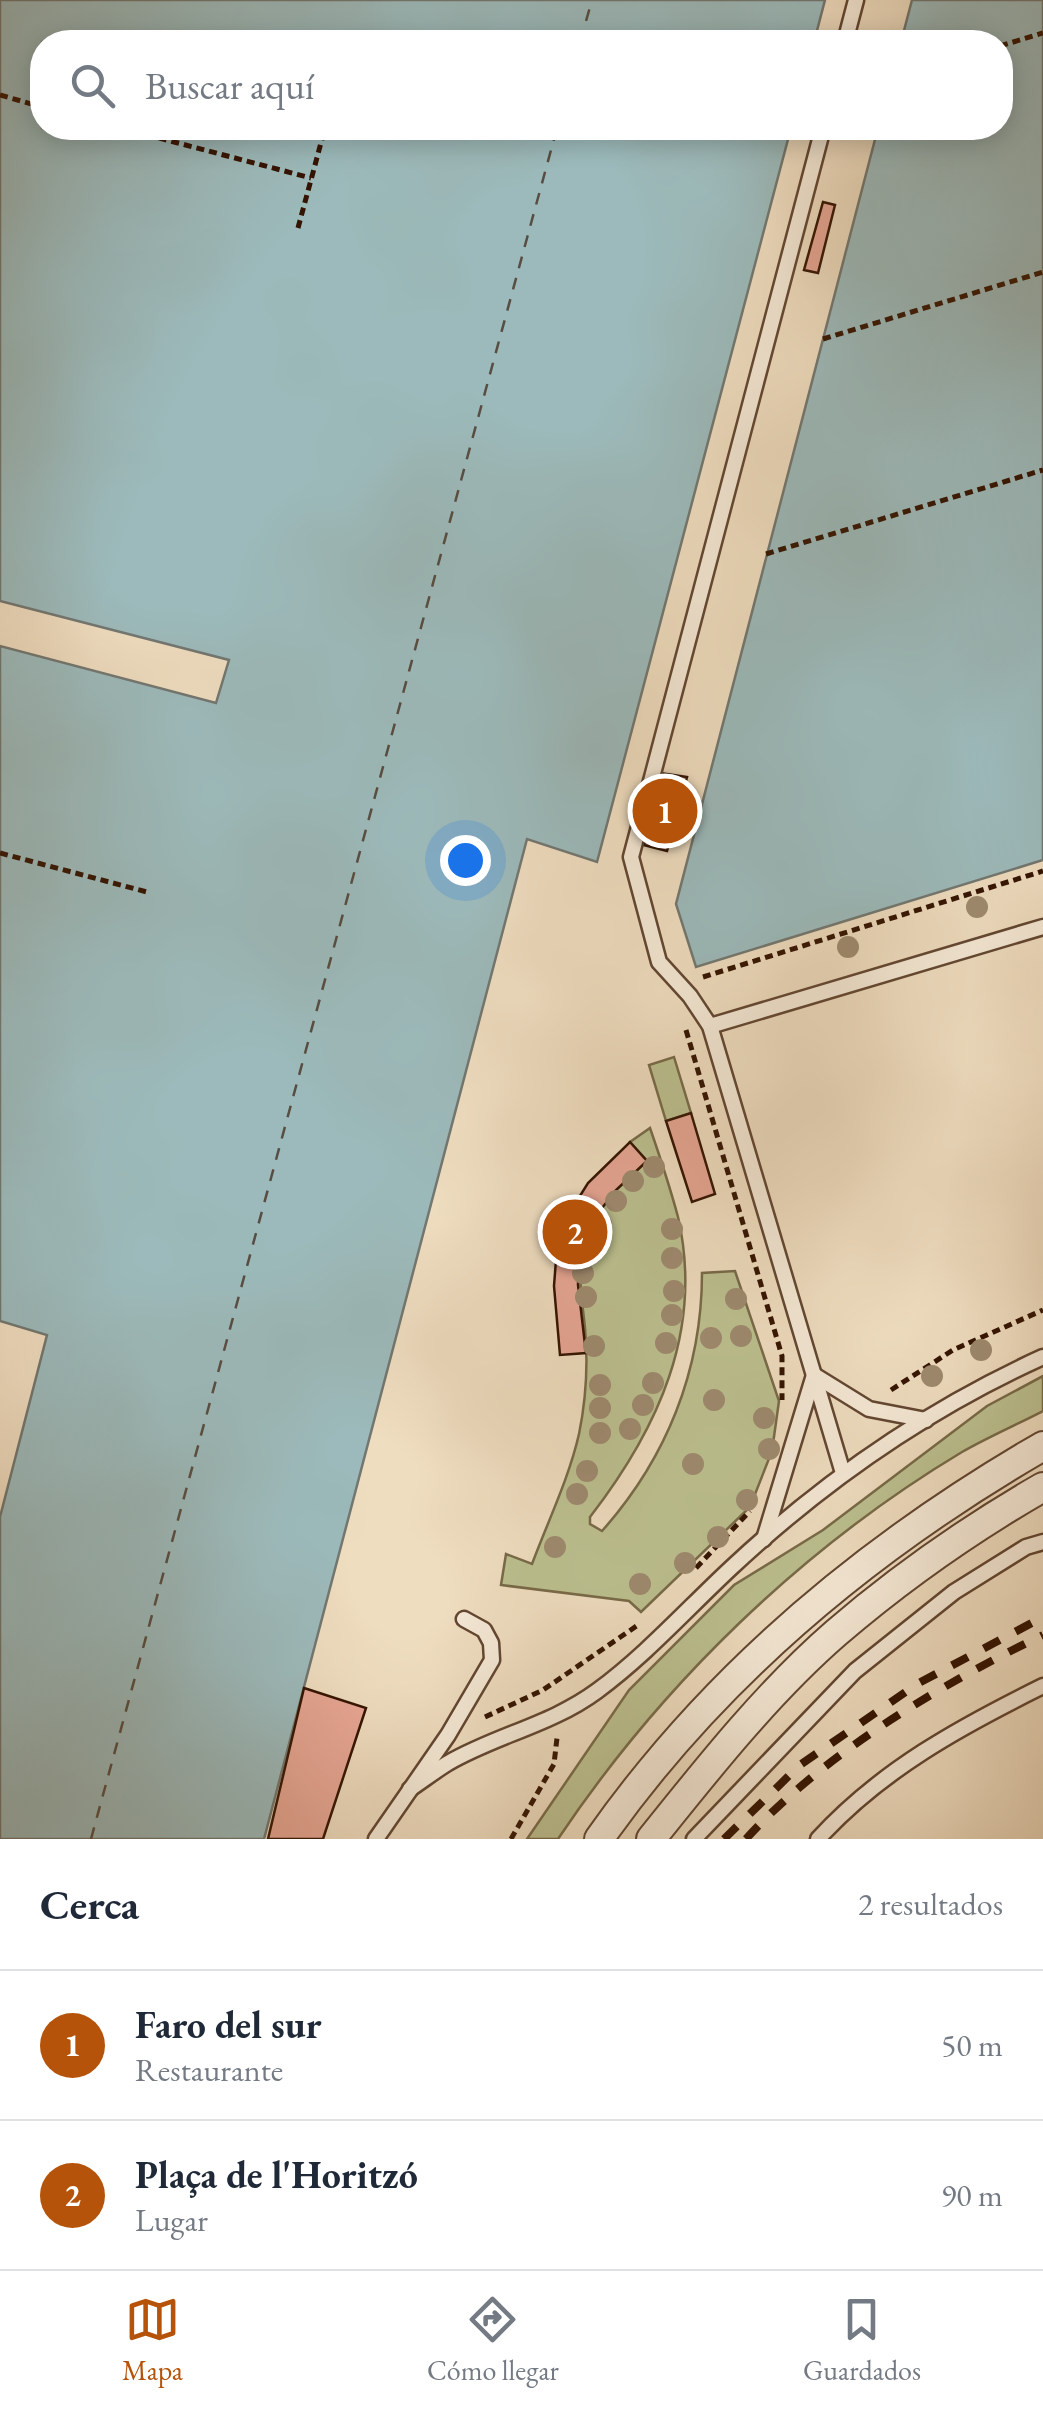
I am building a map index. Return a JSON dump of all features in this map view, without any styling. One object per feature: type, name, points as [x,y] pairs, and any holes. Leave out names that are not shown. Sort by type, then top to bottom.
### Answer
[{"type":"street","points":[[600,1839],[706,1708],[846,1576],[947,1504],[1043,1446]]},
{"type":"street","points":[[650,1839],[736,1736],[834,1635],[947,1547],[1043,1487]]},
{"type":"lane","points":[[848,30],[856,0]]},
{"type":"lane","points":[[820,140],[632,856],[659,962],[690,996],[710,1026],[843,1473]]},
{"type":"lane","points":[[710,1026],[1043,927]]},
{"type":"lane","points":[[410,1789],[450,1762],[559,1716],[598,1691],[843,1473],[977,1387],[1043,1358]]},
{"type":"lane","points":[[814,1375],[869,1408],[926,1420]]},
{"type":"lane","points":[[764,1540],[814,1375]]},
{"type":"lane","points":[[694,1839],[855,1671],[954,1592],[1026,1547],[1043,1542]]},
{"type":"lane","points":[[376,1839],[492,1660],[491,1642],[484,1630],[464,1619]]},
{"type":"lane","points":[[818,1839],[843,1811],[925,1748],[1043,1686]]},
{"type":"path","points":[[1013,42],[1043,33]]},
{"type":"path","points":[[0,95],[30,103]]},
{"type":"path","points":[[167,140],[312,178]]},
{"type":"path","points":[[298,228],[322,140]]},
{"type":"path","points":[[823,339],[1043,272]]},
{"type":"path","points":[[766,554],[1043,470]]},
{"type":"path","points":[[0,852],[147,892]]},
{"type":"path","points":[[704,976],[1043,871]]},
{"type":"path","points":[[685,1029],[782,1356],[782,1412]]},
{"type":"path","points":[[511,1839],[554,1764],[559,1716]]},
{"type":"green space","points":[[674,1057],[691,1113],[666,1121],[649,1065]]},
{"type":"green space","points":[[650,1128],[678,1217],[684,1259],[685,1299],[680,1338],[655,1413],[590,1517],[590,1524],[602,1531],[645,1474],[662,1444],[687,1379],[695,1345],[702,1273],[735,1271],[779,1401],[772,1451],[750,1507],[641,1612],[629,1601],[501,1585],[506,1554],[532,1564],[570,1467],[586,1381],[582,1251],[602,1206],[647,1161],[630,1142]]},
{"type":"green space","points":[[1043,1376],[1043,1411],[962,1452],[903,1490],[791,1576],[689,1674],[642,1727],[558,1839],[527,1839],[629,1690],[734,1585],[823,1530],[987,1406]]},
{"type":"water","points":[[0,0],[825,0],[817,30],[30,30],[30,140],[788,140],[597,862],[527,839],[264,1839],[0,1839],[0,1517],[47,1335],[0,1321],[0,646],[216,703],[229,660],[0,601]]},
{"type":"water","points":[[912,0],[1043,0],[1043,860],[696,967],[676,904],[875,140],[1013,140],[1013,30],[904,30]]},
{"type":"building","points":[[823,202],[835,205],[818,273],[804,270]]},
{"type":"building","points":[[660,773],[687,777],[667,851],[644,845]]},
{"type":"building","points":[[691,1113],[715,1194],[692,1202],[666,1121]]},
{"type":"building","points":[[630,1142],[647,1161],[616,1190],[592,1221],[579,1260],[586,1353],[560,1355],[554,1286],[557,1247],[573,1207],[588,1183]]},
{"type":"building","points":[[304,1688],[366,1708],[323,1839],[268,1839]]},
{"type":"ferry route","points":[[583,30],[592,0]]},
{"type":"ferry route","points":[[91,1839],[554,140]]},
{"type":"railway","points":[[724,1839],[800,1765],[917,1684],[1043,1617]]},
{"type":"railway","points":[[746,1839],[776,1808],[846,1750],[924,1699],[1043,1635]]},
{"type":"place","name":"Faro del sur","points":[[665,811]]},
{"type":"place","name":"Plaça de l'Horitzó","points":[[575,1232]]}]
